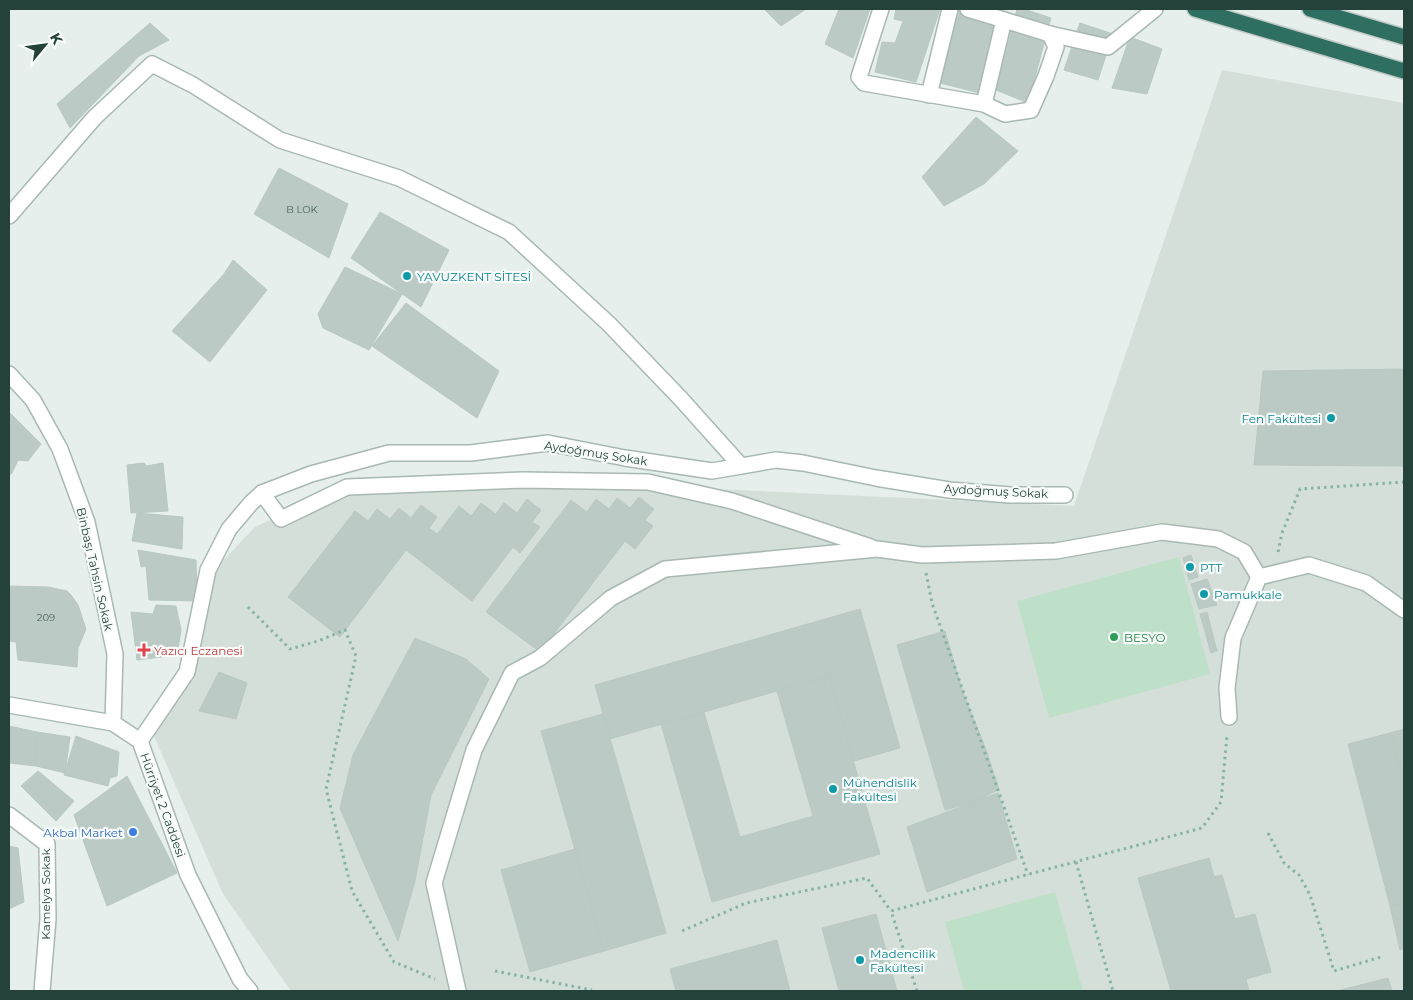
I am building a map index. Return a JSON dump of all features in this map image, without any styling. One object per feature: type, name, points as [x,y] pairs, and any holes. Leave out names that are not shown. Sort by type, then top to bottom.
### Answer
[{"type":"highway","points":[[1195,9],[1404,71]]},
{"type":"highway","points":[[1310,9],[1404,37]]},
{"type":"street","points":[[880,9],[859,77],[864,83],[984,104],[1005,114],[1032,110],[1056,47],[1050,34]]},
{"type":"street","points":[[929,95],[950,9]]},
{"type":"street","points":[[968,9],[1050,34],[1108,47],[1155,9]]},
{"type":"street","points":[[984,104],[1004,20]]},
{"type":"street","points":[[9,216],[95,117],[152,64],[193,85],[280,140],[398,178],[509,232],[608,324],[681,398],[741,466]]},
{"type":"street","name":"Binbaşı Tahsin Sokak","points":[[9,374],[33,400],[60,449],[87,522],[115,654],[113,723]]},
{"type":"street","name":"Aydoğmuş Sokak","points":[[140,741],[187,672],[208,570],[229,529],[262,493],[311,474],[390,453],[471,453],[548,443],[625,458],[712,471],[776,460],[803,463],[949,490],[1010,495],[1065,495]]},
{"type":"street","points":[[262,493],[281,518],[347,487],[523,480],[648,482],[732,501],[877,549],[922,555],[1056,551],[1162,532],[1218,539],[1244,552],[1259,577]]},
{"type":"street","points":[[457,990],[434,883],[474,750],[512,673],[540,658],[610,598],[666,569],[877,549]]},
{"type":"street","points":[[1259,577],[1310,565],[1366,583],[1404,610]]},
{"type":"street","points":[[1229,717],[1227,688],[1233,638],[1259,577]]},
{"type":"street","name":"Hürriyet 2 Caddesi","points":[[9,705],[113,723],[140,741],[188,874],[240,979],[250,991]]},
{"type":"street","name":"Kamelya Sokak","points":[[9,815],[47,844],[48,919],[42,991]]},
{"type":"path","points":[[1282,533],[1300,489],[1404,482]]},
{"type":"path","points":[[922,555],[932,603],[1028,875]]},
{"type":"path","points":[[248,607],[290,649],[318,641],[344,630],[356,656],[326,789],[352,891],[394,962],[457,990]]},
{"type":"path","points":[[891,911],[1202,828],[1221,802],[1229,717]]},
{"type":"path","points":[[1268,833],[1284,863],[1299,875],[1310,895],[1334,971],[1381,957]]},
{"type":"path","points":[[1076,862],[1113,991]]},
{"type":"path","points":[[682,931],[746,903],[868,878],[891,911],[917,991]]},
{"type":"path","points":[[495,971],[592,990]]},
{"type":"shaded area","points":[[1222,70],[1404,103],[1404,991],[291,991],[223,894],[154,736],[177,685],[214,570],[255,527],[346,484],[523,480],[1074,506]]},
{"type":"green space","name":"BESYO","points":[[1179,557],[1210,674],[1049,718],[1017,601]]},
{"type":"green space","points":[[1055,892],[1083,991],[964,991],[945,922]]},
{"type":"building","points":[[764,9],[806,9],[781,26]]},
{"type":"building","points":[[839,9],[870,9],[853,58],[825,44]]},
{"type":"building","points":[[896,9],[940,9],[916,82],[875,72],[882,42],[895,43],[903,21],[894,19]]},
{"type":"building","points":[[960,9],[1000,9],[980,93],[940,83]]},
{"type":"building","points":[[1017,9],[1024,9],[1051,18],[1028,103],[996,90]]},
{"type":"building","points":[[150,23],[169,40],[139,56],[70,128],[57,104]]},
{"type":"building","points":[[1080,23],[1113,34],[1098,80],[1064,70]]},
{"type":"building","points":[[1130,37],[1162,49],[1147,94],[1112,88]]},
{"type":"building","points":[[976,117],[1018,151],[984,184],[944,206],[922,177]]},
{"type":"building","points":[[279,168],[348,204],[329,258],[254,214]]},
{"type":"building","name":"YAVUZKENT SİTESİ","points":[[380,212],[449,250],[421,307],[351,258]]},
{"type":"building","points":[[233,260],[267,290],[210,362],[172,331],[224,274]]},
{"type":"building","points":[[345,267],[402,294],[369,350],[323,328],[318,314]]},
{"type":"building","points":[[406,303],[499,371],[477,418],[372,346]]},
{"type":"building","name":"Fen Fakültesi","points":[[1404,369],[1404,466],[1254,465],[1263,371]]},
{"type":"building","points":[[9,412],[41,444],[28,461],[18,460],[9,476]]},
{"type":"building","points":[[144,463],[146,466],[163,463],[168,511],[131,513],[127,465]]},
{"type":"building","points":[[639,497],[654,509],[645,520],[653,526],[635,549],[625,541],[540,652],[486,612],[571,500],[587,512],[596,499],[609,509],[617,498],[630,508]]},
{"type":"building","points":[[527,499],[541,510],[532,522],[540,527],[520,553],[513,547],[472,601],[418,559],[459,506],[471,516],[481,503],[496,514],[504,503],[517,513]]},
{"type":"building","points":[[421,505],[437,517],[429,528],[437,534],[418,559],[406,550],[340,637],[288,597],[355,511],[368,521],[377,509],[390,519],[399,508],[411,518]]},
{"type":"building","points":[[137,513],[183,517],[182,549],[132,541]]},
{"type":"building","points":[[138,550],[196,560],[197,601],[149,600],[146,566],[141,567]]},
{"type":"building","name":"PTT","points":[[1191,555],[1198,577],[1189,580],[1183,558]]},
{"type":"building","name":"Pamukkale","points":[[1207,579],[1217,605],[1199,609],[1191,584]]},
{"type":"building","points":[[9,586],[48,587],[67,591],[71,595],[78,605],[86,629],[78,648],[77,667],[18,660],[16,642],[9,641]]},
{"type":"building","points":[[156,605],[176,606],[181,630],[177,655],[137,660],[131,612],[153,614]]},
{"type":"building","name":"Mühendislik Fakültesi","points":[[860,609],[900,748],[854,761],[829,676],[610,739],[595,685]]},
{"type":"building","points":[[1207,612],[1217,651],[1211,653],[1200,614]]},
{"type":"building","points":[[945,631],[962,690],[985,747],[999,789],[975,802],[945,810],[897,645]]},
{"type":"building","points":[[415,638],[466,659],[489,679],[431,795],[415,881],[398,941],[340,808],[353,755]]},
{"type":"building","points":[[219,672],[247,683],[236,719],[199,711]]},
{"type":"building","name":"Mühendislik Fakültesi","points":[[829,676],[880,854],[712,902],[661,724],[704,712],[740,837],[813,816],[777,691]]},
{"type":"building","points":[[603,714],[666,933],[604,951],[541,731]]},
{"type":"building","points":[[9,726],[37,732],[36,766],[9,763]]},
{"type":"building","points":[[1404,729],[1404,780],[1390,733]]},
{"type":"building","points":[[37,732],[70,737],[65,773],[36,766]]},
{"type":"building","points":[[1390,733],[1404,780],[1404,903],[1390,906],[1348,744]]},
{"type":"building","points":[[76,736],[119,752],[117,776],[110,778],[108,786],[64,775]]},
{"type":"building","points":[[38,771],[74,801],[56,821],[21,786]]},
{"type":"building","points":[[127,776],[177,873],[107,906],[74,815]]},
{"type":"building","points":[[998,793],[1017,859],[927,892],[907,827]]},
{"type":"building","points":[[9,846],[18,848],[24,902],[9,909]]},
{"type":"building","points":[[575,849],[604,951],[530,972],[501,870]]},
{"type":"building","points":[[1209,858],[1214,877],[1222,875],[1235,919],[1255,914],[1271,972],[1246,979],[1249,991],[1171,991],[1138,878]]},
{"type":"building","points":[[1404,903],[1404,949],[1400,950],[1390,906]]},
{"type":"building","name":"Madencilik Fakültesi","points":[[876,914],[897,991],[839,991],[822,928]]},
{"type":"building","points":[[777,940],[790,991],[676,991],[670,969]]},
{"type":"building","points":[[1388,978],[1392,991],[1337,991]]},
{"type":"place","name":"YAVUZKENT SİTESİ","points":[[407,276]]},
{"type":"place","name":"Fen Fakültesi","points":[[1331,418]]},
{"type":"place","name":"PTT","points":[[1190,567]]},
{"type":"place","name":"Pamukkale","points":[[1204,594]]},
{"type":"place","name":"BESYO","points":[[1114,637]]},
{"type":"place","name":"Yazıcı Eczanesi","points":[[144,650]]},
{"type":"place","name":"Mühendislik Fakültesi","points":[[833,789]]},
{"type":"place","name":"Akbal Market","points":[[133,832]]},
{"type":"place","name":"Madencilik Fakültesi","points":[[860,960]]}]
